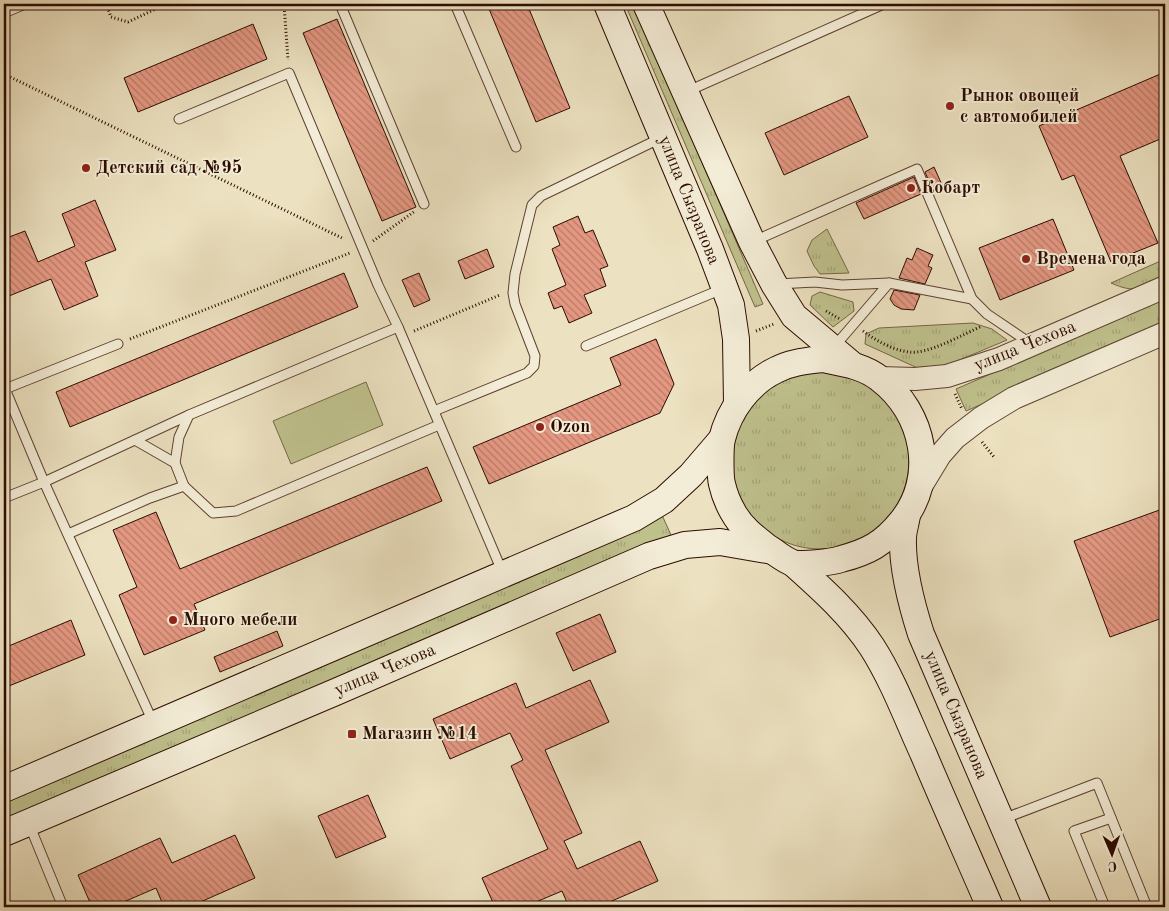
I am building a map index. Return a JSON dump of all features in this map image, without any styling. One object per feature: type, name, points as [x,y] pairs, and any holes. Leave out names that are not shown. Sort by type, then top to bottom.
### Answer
[{"type":"main road","name":"улица Сызранова","points":[[607,4],[710,249],[731,305],[736,339],[736,404]]},
{"type":"main road","points":[[646,4],[752,242],[774,284],[794,316],[841,356],[879,378],[900,398],[914,419],[921,442],[922,462],[918,491],[907,515]]},
{"type":"main road","points":[[4,789],[634,518],[664,500],[691,475],[721,440],[736,404],[757,382],[776,370],[797,362],[841,356]]},
{"type":"main road","points":[[721,440],[722,484],[733,513],[752,536],[783,557],[826,593],[871,646],[911,726],[990,907]]},
{"type":"main road","name":"улица Сызранова","points":[[907,515],[903,538],[906,572],[913,608],[924,642],[1038,907]]},
{"type":"main road","name":"улица Чехова","points":[[4,833],[649,556],[684,545],[720,542],[783,557],[832,562],[863,553],[889,536],[907,515]]},
{"type":"street","name":"улица Чехова","points":[[879,378],[947,376],[999,359],[1165,287]]},
{"type":"street","points":[[918,491],[940,455],[955,438],[981,418],[1014,398],[1165,333]]},
{"type":"lane","points":[[4,13],[26,4]]},
{"type":"lane","points":[[340,4],[424,204]]},
{"type":"lane","points":[[455,4],[516,147]]},
{"type":"lane","points":[[686,92],[884,4]]},
{"type":"lane","points":[[179,119],[289,73],[503,574]]},
{"type":"lane","points":[[434,410],[526,373],[534,366],[534,356],[515,304],[514,289],[515,274],[532,205],[541,196],[663,137]]},
{"type":"lane","points":[[752,242],[917,169],[972,299],[987,314],[1032,345]]},
{"type":"lane","points":[[774,284],[815,282],[842,285],[889,283],[972,299]]},
{"type":"lane","points":[[841,356],[889,283]]},
{"type":"lane","points":[[586,346],[724,287]]},
{"type":"lane","points":[[4,498],[44,482],[189,415],[398,327]]},
{"type":"lane","points":[[118,344],[5,389],[44,482],[154,724]]},
{"type":"lane","points":[[189,415],[179,437],[175,463],[184,486],[213,513],[236,511],[439,425]]},
{"type":"lane","points":[[135,440],[175,463]]},
{"type":"lane","points":[[68,534],[150,498],[184,486]]},
{"type":"lane","points":[[1001,820],[1097,783],[1147,907]]},
{"type":"lane","points":[[1105,907],[1074,831],[1111,818]]},
{"type":"lane","points":[[28,822],[63,907]]},
{"type":"path","points":[[106,4],[111,17],[128,22],[166,4]]},
{"type":"path","points":[[284,4],[289,73]]},
{"type":"path","points":[[4,74],[363,248]]},
{"type":"path","points":[[118,344],[363,248],[424,204]]},
{"type":"path","points":[[402,337],[514,289]]},
{"type":"path","points":[[934,348],[970,427],[994,457]]},
{"type":"green space","points":[[625,4],[634,4],[763,304],[755,307]]},
{"type":"green space","points":[[827,229],[849,273],[820,274],[814,266],[807,251],[812,240]]},
{"type":"green space","points":[[1165,259],[1165,275],[1163,278],[1143,287],[1132,289],[1111,283]]},
{"type":"green space","points":[[820,292],[853,302],[854,311],[833,327],[810,305],[812,296]]},
{"type":"green space","points":[[1165,298],[1165,325],[966,411],[956,389]]},
{"type":"green space","points":[[973,323],[992,329],[1007,340],[938,369],[922,370],[865,344],[866,334],[879,328]]},
{"type":"green space","points":[[829,371],[854,377],[862,381],[877,391],[889,403],[903,426],[908,443],[908,477],[903,494],[889,517],[877,529],[854,543],[837,548],[811,549],[786,543],[778,539],[763,529],[751,517],[737,494],[732,477],[731,451],[737,426],[741,418],[751,403],[763,391],[786,377],[803,372]]},
{"type":"green space","points":[[366,382],[383,425],[291,464],[273,421]]},
{"type":"green space","points":[[662,515],[671,535],[4,823],[4,798]]},
{"type":"building","points":[[487,4],[527,4],[570,108],[536,122]]},
{"type":"building","points":[[337,19],[416,207],[382,221],[303,33]]},
{"type":"building","points":[[253,24],[267,59],[138,112],[124,78]]},
{"type":"building","points":[[1165,72],[1165,137],[1120,156],[1158,243],[1111,262],[1074,175],[1062,180],[1039,126]]},
{"type":"building","points":[[849,96],[868,137],[784,175],[765,133]]},
{"type":"building","points":[[934,167],[942,185],[932,189],[925,172]]},
{"type":"building","points":[[914,177],[921,194],[864,219],[856,203]]},
{"type":"building","points":[[95,200],[116,250],[85,262],[98,296],[64,310],[51,279],[4,298],[4,239],[25,231],[38,262],[75,246],[62,214]]},
{"type":"building","points":[[578,216],[585,233],[593,230],[608,266],[600,269],[606,286],[584,295],[592,313],[569,323],[562,306],[554,309],[548,293],[566,285],[552,249],[560,245],[553,227]]},
{"type":"building","name":"Времена года","points":[[1053,219],[1074,270],[1000,300],[979,248]]},
{"type":"building","points":[[917,248],[933,255],[928,266],[932,268],[925,284],[899,278],[907,258],[912,260]]},
{"type":"building","points":[[487,249],[494,267],[465,279],[458,261]]},
{"type":"building","points":[[344,273],[358,307],[70,427],[56,392]]},
{"type":"building","points":[[419,273],[430,300],[414,307],[402,280]]},
{"type":"building","points":[[894,290],[920,295],[914,310],[901,309],[894,305],[890,299]]},
{"type":"building","points":[[656,339],[674,384],[660,413],[489,484],[473,447],[621,385],[610,358]]},
{"type":"building","points":[[427,467],[442,501],[194,604],[205,630],[144,655],[119,595],[137,587],[113,530],[156,512],[180,569]]},
{"type":"building","points":[[1165,508],[1165,617],[1110,637],[1074,541]]},
{"type":"building","points":[[600,614],[616,652],[573,671],[556,633]]},
{"type":"building","points":[[71,620],[85,655],[4,688],[4,648]]},
{"type":"building","points":[[277,631],[283,646],[220,672],[214,657]]},
{"type":"building","points":[[590,680],[609,722],[545,750],[582,833],[564,841],[577,869],[640,841],[658,881],[598,907],[569,907],[562,891],[524,907],[495,907],[482,878],[548,849],[511,766],[523,760],[510,733],[450,759],[433,719],[516,683],[526,708]]},
{"type":"building","points":[[368,795],[386,837],[336,858],[318,816]]},
{"type":"building","points":[[235,835],[255,878],[189,907],[164,907],[156,888],[112,907],[92,907],[78,875],[160,838],[172,863]]},
{"type":"place","name":"Рынок овощей с автомобилей","points":[[950,106]]},
{"type":"place","name":"Детский сад №95","points":[[86,168]]},
{"type":"place","name":"Кобарт","points":[[911,188]]},
{"type":"place","name":"Времена года","points":[[1026,259]]},
{"type":"place","name":"Ozon","points":[[540,427]]},
{"type":"place","name":"Много мебели","points":[[173,620]]},
{"type":"place","name":"Магазин №14","points":[[352,734]]}]
